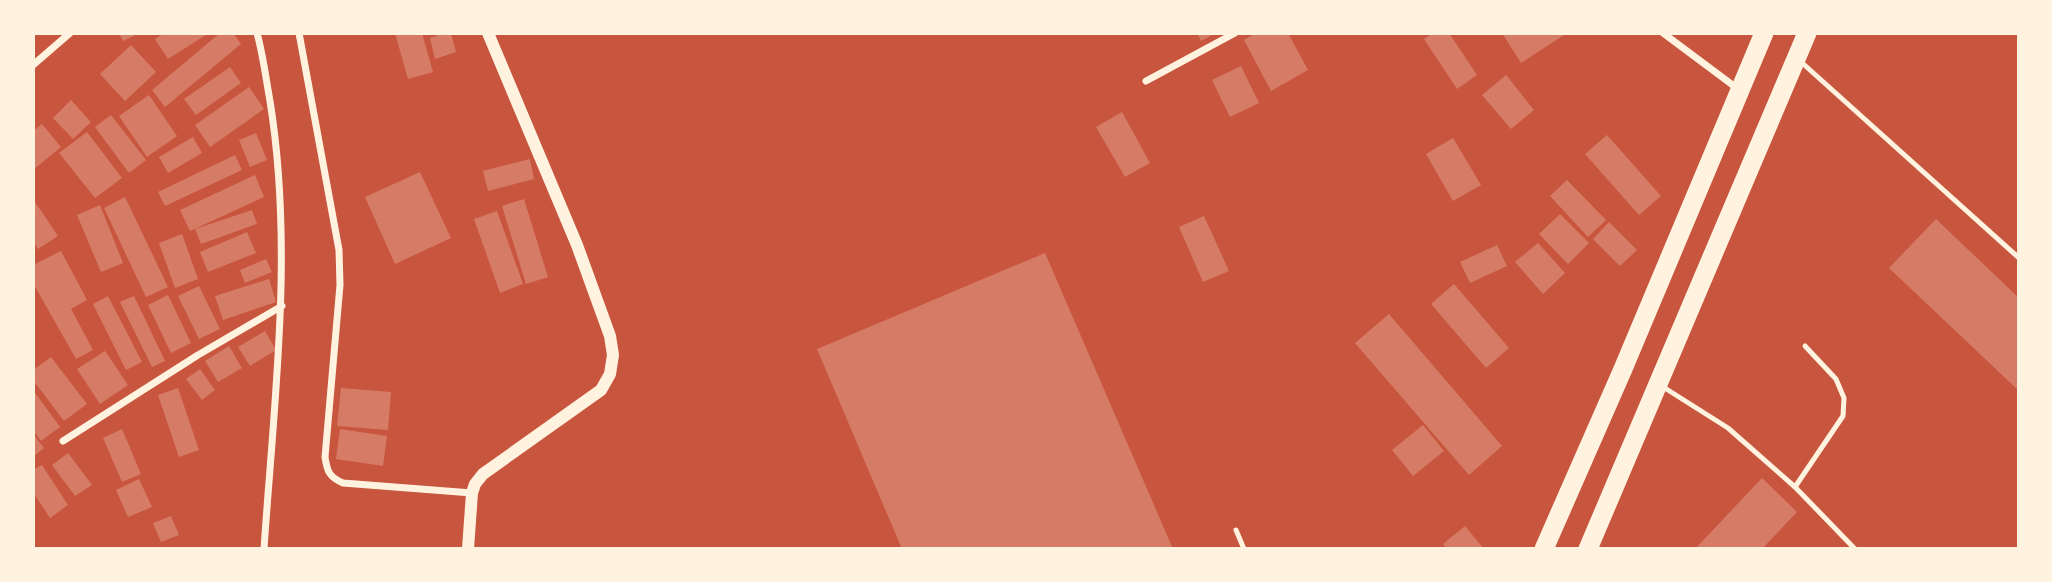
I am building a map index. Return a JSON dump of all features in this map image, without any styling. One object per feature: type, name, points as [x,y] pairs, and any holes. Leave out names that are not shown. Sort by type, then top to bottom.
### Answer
[{"type":"highway","points":[[1544,549],[1764,33]]},
{"type":"highway","points":[[1588,549],[1807,33]]},
{"type":"street","points":[[33,65],[70,33]]},
{"type":"street","points":[[257,33],[275,131],[282,218],[282,306],[264,549]]},
{"type":"street","points":[[299,33],[339,250],[340,285],[325,457],[327,471],[333,479],[343,484],[472,493]]},
{"type":"street","points":[[468,549],[475,484],[492,467],[601,390],[610,374],[613,355],[610,336],[578,245],[488,33]]},
{"type":"street","points":[[1146,81],[1235,33]]},
{"type":"street","points":[[1662,33],[1740,91]]},
{"type":"street","points":[[63,441],[198,355],[282,306]]},
{"type":"lane","points":[[1796,58],[2019,258]]},
{"type":"lane","points":[[1795,487],[1843,416],[1844,398],[1836,379],[1805,346]]},
{"type":"lane","points":[[1659,385],[1728,428],[1795,487],[1856,549]]},
{"type":"lane","points":[[1236,530],[1244,549]]},
{"type":"building","points":[[119,33],[140,33],[123,41]]},
{"type":"building","points":[[164,33],[209,33],[168,59],[155,39]]},
{"type":"building","points":[[220,33],[233,33],[241,44],[165,107],[152,90]]},
{"type":"building","points":[[395,33],[422,33],[433,72],[408,79]]},
{"type":"building","points":[[451,33],[456,52],[435,59],[430,38]]},
{"type":"building","points":[[1197,33],[1216,33],[1201,41]]},
{"type":"building","points":[[1256,33],[1288,33],[1308,70],[1271,91],[1244,40]]},
{"type":"building","points":[[1433,33],[1449,33],[1477,75],[1457,89],[1424,39]]},
{"type":"building","points":[[1502,33],[1567,33],[1521,63]]},
{"type":"building","points":[[131,45],[156,72],[125,101],[100,74]]},
{"type":"building","points":[[1241,66],[1259,103],[1230,117],[1212,80]]},
{"type":"building","points":[[230,67],[241,83],[196,115],[184,99]]},
{"type":"building","points":[[1506,75],[1534,110],[1511,129],[1482,95]]},
{"type":"building","points":[[249,87],[264,109],[210,147],[195,125]]},
{"type":"building","points":[[149,95],[177,136],[147,157],[119,116]]},
{"type":"building","points":[[71,100],[91,122],[73,139],[53,118]]},
{"type":"building","points":[[1122,112],[1150,163],[1125,177],[1096,127]]},
{"type":"building","points":[[111,115],[146,160],[129,173],[95,127]]},
{"type":"building","points":[[42,124],[61,147],[33,170],[33,131]]},
{"type":"building","points":[[87,132],[122,178],[95,198],[59,153]]},
{"type":"building","points":[[256,133],[267,160],[250,167],[239,140]]},
{"type":"building","points":[[1607,135],[1661,196],[1639,215],[1585,154]]},
{"type":"building","points":[[193,137],[202,153],[168,173],[159,157]]},
{"type":"building","points":[[1453,138],[1481,185],[1453,201],[1426,154]]},
{"type":"building","points":[[235,155],[242,170],[165,206],[158,192]]},
{"type":"building","points":[[530,159],[534,179],[488,191],[483,171]]},
{"type":"building","points":[[420,172],[451,238],[395,264],[365,197]]},
{"type":"building","points":[[255,175],[264,197],[190,231],[180,210]]},
{"type":"building","points":[[1567,180],[1606,220],[1588,237],[1550,196]]},
{"type":"building","points":[[125,197],[168,287],[146,297],[104,208]]},
{"type":"building","points":[[33,199],[58,236],[38,249],[33,241]]},
{"type":"building","points":[[524,199],[548,277],[526,284],[502,206]]},
{"type":"building","points":[[100,205],[123,263],[101,272],[77,215]]},
{"type":"building","points":[[252,210],[257,224],[201,244],[195,229]]},
{"type":"building","points":[[497,211],[523,284],[500,293],[474,219]]},
{"type":"building","points":[[1560,214],[1589,243],[1568,264],[1539,234]]},
{"type":"building","points":[[1204,216],[1229,271],[1203,282],[1179,227]]},
{"type":"building","points":[[1936,219],[2019,298],[2019,391],[1889,268]]},
{"type":"building","points":[[1609,222],[1637,250],[1620,266],[1593,239]]},
{"type":"building","points":[[247,232],[256,253],[208,272],[200,252]]},
{"type":"building","points":[[182,234],[198,279],[175,288],[159,243]]},
{"type":"building","points":[[1538,243],[1565,273],[1543,294],[1515,262]]},
{"type":"building","points":[[1497,245],[1507,266],[1470,283],[1460,262]]},
{"type":"building","points":[[61,251],[87,300],[71,309],[93,350],[76,359],[33,283],[33,265]]},
{"type":"building","points":[[1045,253],[1173,549],[902,549],[817,349]]},
{"type":"building","points":[[266,259],[272,272],[245,283],[240,270]]},
{"type":"building","points":[[269,279],[276,302],[223,320],[215,296]]},
{"type":"building","points":[[1454,284],[1509,348],[1486,368],[1431,304]]},
{"type":"building","points":[[199,286],[220,329],[199,339],[178,296]]},
{"type":"building","points":[[168,295],[191,343],[171,353],[148,305]]},
{"type":"building","points":[[108,296],[142,362],[126,370],[93,304]]},
{"type":"building","points":[[134,296],[165,361],[152,367],[120,302]]},
{"type":"building","points":[[1389,314],[1502,446],[1469,475],[1355,343]]},
{"type":"building","points":[[265,331],[276,350],[250,366],[238,347]]},
{"type":"building","points":[[229,346],[242,368],[218,382],[205,361]]},
{"type":"building","points":[[105,351],[128,385],[100,404],[77,369]]},
{"type":"building","points":[[51,357],[87,404],[64,421],[33,380],[33,370]]},
{"type":"building","points":[[200,369],[215,390],[202,400],[186,379]]},
{"type":"building","points":[[178,388],[199,450],[179,457],[158,395]]},
{"type":"building","points":[[341,388],[391,392],[388,430],[337,426]]},
{"type":"building","points":[[33,390],[60,427],[41,441],[33,430]]},
{"type":"building","points":[[1423,425],[1444,451],[1413,476],[1392,450]]},
{"type":"building","points":[[122,429],[141,474],[122,482],[103,438]]},
{"type":"building","points":[[340,429],[387,436],[383,466],[336,459]]},
{"type":"building","points":[[33,434],[44,448],[33,457]]},
{"type":"building","points":[[68,453],[92,485],[75,496],[52,465]]},
{"type":"building","points":[[42,465],[68,505],[50,518],[33,492],[33,470]]},
{"type":"building","points":[[1762,478],[1797,512],[1762,549],[1695,549]]},
{"type":"building","points":[[139,479],[152,507],[128,517],[116,490]]},
{"type":"building","points":[[171,516],[179,535],[161,542],[153,523]]},
{"type":"building","points":[[1465,526],[1484,549],[1447,549],[1443,544]]}]
